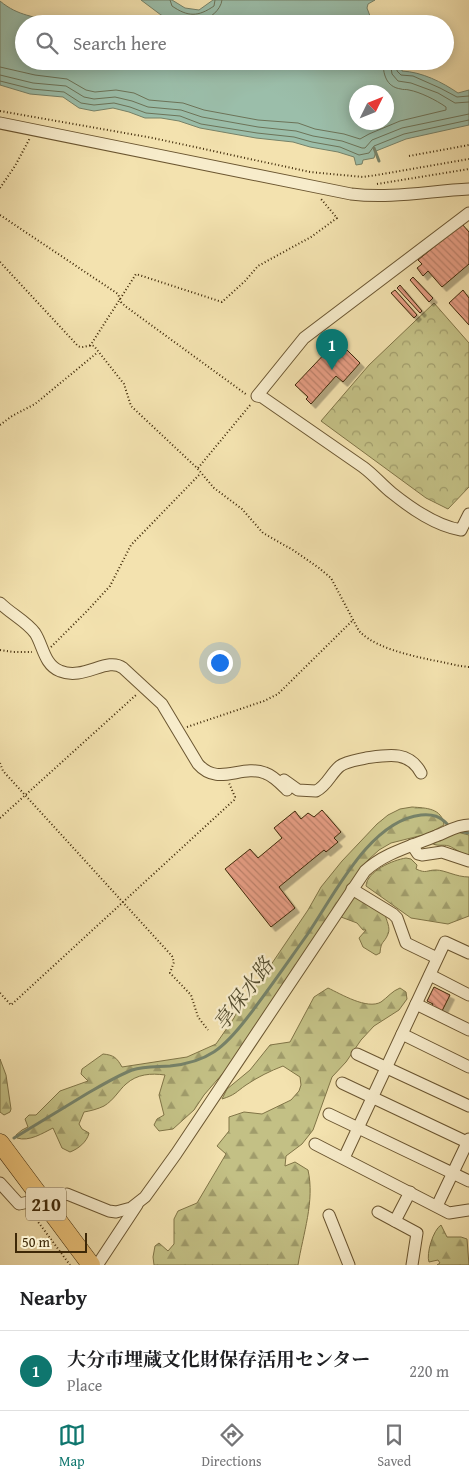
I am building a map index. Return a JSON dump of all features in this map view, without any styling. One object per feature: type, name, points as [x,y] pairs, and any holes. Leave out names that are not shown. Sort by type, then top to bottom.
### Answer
[{"type":"highway","name":"210","points":[[0,1143],[33,1203],[95,1263]]},
{"type":"highway","name":"210","points":[[0,1162],[33,1203],[77,1265]]},
{"type":"street","points":[[0,123],[361,195],[396,196],[469,189]]},
{"type":"street","points":[[469,213],[304,338],[257,396],[262,397],[363,467],[393,494],[431,520],[465,534],[469,514]]},
{"type":"street","points":[[0,603],[30,628],[51,664],[60,671],[77,674],[108,664],[116,664],[145,687],[162,704],[198,764],[204,770],[214,774],[225,775],[258,768],[269,768],[298,790],[312,792],[319,790],[339,767],[344,764],[387,754],[405,757],[416,765],[421,773]]},
{"type":"street","points":[[250,770],[269,774],[288,790]]},
{"type":"street","points":[[0,1183],[19,1204],[33,1203],[67,1194],[116,1212],[131,1208],[138,1203],[145,1197],[176,1154],[352,889],[368,868],[412,845],[459,826],[469,825]]},
{"type":"street","points":[[412,845],[418,854],[442,852],[469,861]]},
{"type":"street","points":[[352,889],[393,914],[397,918],[406,943],[437,958]]},
{"type":"street","points":[[344,1158],[445,942],[469,953]]},
{"type":"street","points":[[430,975],[469,994]]},
{"type":"street","points":[[416,1004],[469,1030]]},
{"type":"street","points":[[402,1034],[469,1067]]},
{"type":"street","points":[[357,1054],[469,1106]]},
{"type":"street","points":[[342,1083],[468,1142],[437,1206]]},
{"type":"street","points":[[329,1114],[469,1181]]},
{"type":"street","points":[[315,1144],[450,1212],[469,1210]]},
{"type":"street","points":[[394,1221],[410,1192]]},
{"type":"street","points":[[95,1263],[138,1203]]},
{"type":"street","points":[[378,1212],[416,1233],[412,1265]]},
{"type":"street","points":[[329,1215],[349,1265]]},
{"type":"path","points":[[0,111],[153,138],[321,174],[362,177],[469,159]]},
{"type":"path","points":[[0,188],[15,166],[33,130]]},
{"type":"path","points":[[409,156],[469,145]]},
{"type":"path","points":[[376,184],[469,168]]},
{"type":"path","points":[[90,346],[136,274],[220,303],[223,302],[258,266],[311,237],[337,218],[317,194]]},
{"type":"path","points":[[0,215],[118,294],[125,306],[248,396],[257,396]]},
{"type":"path","points":[[0,262],[78,346],[93,345],[124,384],[131,406],[197,468],[220,494],[242,509],[263,533],[293,550],[325,572],[337,586],[354,620],[364,635],[386,647],[469,667]]},
{"type":"path","points":[[0,425],[12,416],[35,404],[98,352]]},
{"type":"path","points":[[197,468],[257,396]]},
{"type":"path","points":[[0,650],[21,653],[42,650],[54,645],[94,604],[113,581],[131,545],[201,473]]},
{"type":"path","points":[[178,730],[264,701],[278,694],[354,620]]},
{"type":"path","points":[[0,818],[145,687]]},
{"type":"path","points":[[0,763],[4,771],[25,796],[172,956],[174,962],[170,973],[191,995],[198,1017],[208,1030]]},
{"type":"path","points":[[0,993],[11,1005],[234,800],[235,798],[225,775]]},
{"type":"path","points":[[33,1203],[70,1265]]},
{"type":"green space","points":[[434,303],[469,343],[469,487],[448,509],[426,498],[321,421],[369,365]]},
{"type":"green space","points":[[412,807],[437,812],[443,819],[444,825],[427,834],[391,843],[379,850],[368,860],[244,1049],[204,1095],[194,1110],[173,1129],[159,1131],[154,1125],[157,1119],[164,1115],[159,1095],[165,1075],[149,1074],[139,1076],[130,1081],[104,1106],[84,1112],[79,1124],[82,1129],[89,1133],[84,1142],[73,1151],[70,1152],[62,1148],[53,1128],[31,1138],[17,1138],[16,1135],[28,1127],[25,1119],[29,1115],[36,1115],[60,1091],[88,1081],[81,1074],[82,1069],[103,1054],[115,1058],[122,1067],[187,1057],[216,1044],[234,1018],[239,1007],[260,981],[308,910],[321,887],[342,861],[388,815],[400,809]]},
{"type":"green space","points":[[453,831],[469,835],[469,855],[449,846],[431,843]]},
{"type":"green space","points":[[406,858],[411,859],[417,865],[416,869],[425,872],[439,870],[469,877],[469,916],[448,924],[411,918],[366,886],[367,881],[376,871],[394,861]]},
{"type":"green space","points":[[359,897],[385,914],[388,924],[388,934],[382,944],[380,953],[376,955],[363,947],[359,938],[366,930],[363,930],[357,923],[341,917],[353,898]]},
{"type":"green space","points":[[328,988],[354,1000],[369,1004],[381,1002],[392,992],[400,988],[406,992],[407,999],[399,1010],[374,1026],[332,1077],[313,1130],[302,1144],[286,1156],[285,1166],[295,1162],[308,1170],[310,1182],[308,1218],[298,1265],[154,1265],[155,1246],[159,1243],[168,1251],[174,1244],[174,1219],[178,1211],[197,1203],[226,1154],[217,1146],[229,1131],[229,1117],[244,1112],[262,1114],[291,1100],[299,1091],[301,1085],[300,1077],[283,1066],[246,1085],[233,1095],[222,1099],[227,1089],[250,1070],[270,1045],[290,1042],[314,997]]},
{"type":"green space","points":[[0,1059],[6,1075],[11,1109],[10,1112],[4,1115],[0,1112]]},
{"type":"green space","points":[[441,1225],[447,1237],[467,1239],[469,1265],[437,1265],[440,1263],[438,1260],[429,1262],[428,1254],[431,1242],[435,1232]]},
{"type":"water","points":[[141,0],[172,0],[185,8],[199,10],[213,0],[375,0],[368,4],[367,8],[370,15],[161,15]]},
{"type":"water","points":[[0,1],[27,15],[15,15],[15,70],[402,70],[432,78],[458,93],[469,90],[469,125],[406,139],[376,151],[374,158],[363,160],[362,164],[356,165],[354,157],[338,152],[293,142],[256,138],[200,128],[179,121],[145,118],[113,108],[94,111],[79,108],[63,97],[30,94],[0,85]]},
{"type":"building","points":[[462,224],[469,232],[469,264],[442,287],[428,271],[423,276],[417,268],[422,264],[418,260]]},
{"type":"building","points":[[413,277],[433,298],[429,302],[410,280]]},
{"type":"building","points":[[400,285],[422,311],[420,313],[397,288]]},
{"type":"building","points":[[395,290],[417,315],[414,318],[391,293]]},
{"type":"building","points":[[463,290],[469,298],[469,325],[449,303]]},
{"type":"building","points":[[330,348],[340,357],[347,350],[360,363],[343,382],[336,376],[311,404],[306,399],[308,397],[295,385]]},
{"type":"building","points":[[322,810],[341,832],[334,838],[338,842],[326,852],[324,850],[279,887],[295,908],[271,927],[225,869],[250,849],[258,858],[282,838],[274,828],[295,811],[301,819],[308,813],[314,817]]},
{"type":"building","points":[[434,987],[450,995],[442,1011],[427,1001]]},
{"type":"waterway","points":[[374,148],[379,161]]},
{"type":"waterway","name":"享保水路","points":[[14,1138],[126,1072],[141,1068],[183,1064],[195,1061],[214,1052],[231,1038],[255,1008],[307,935],[341,881],[369,845],[402,820],[421,815],[436,816],[448,825]]},
{"type":"waterway","name":"享保水路","points":[[458,831],[469,833]]},
{"type":"place","name":"大分市埋蔵文化財保存活用センター","points":[[332,370]]}]
